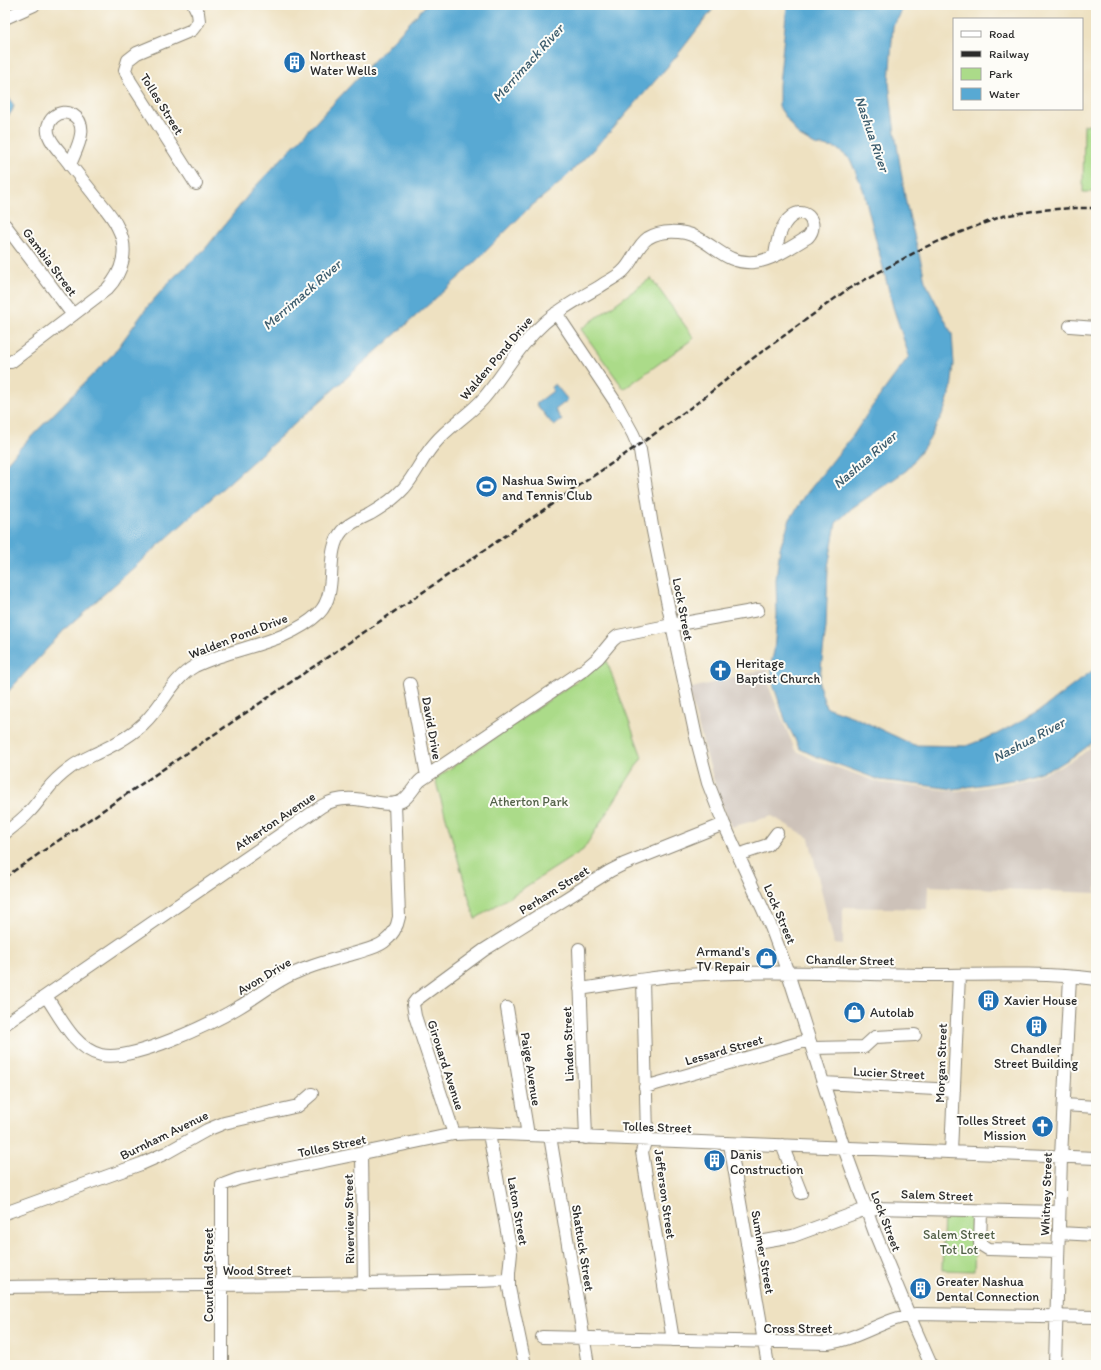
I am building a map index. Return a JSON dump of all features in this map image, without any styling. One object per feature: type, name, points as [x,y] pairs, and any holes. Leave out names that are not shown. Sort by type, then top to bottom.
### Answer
[{"type":"street","points":[[5,18],[34,5]]},
{"type":"street","name":"Tolles Street","points":[[194,5],[198,13],[199,21],[192,30],[137,53],[128,60],[125,70],[130,81],[196,184]]},
{"type":"street","points":[[5,362],[11,362],[107,289],[114,281],[120,270],[124,249],[118,228],[110,215],[70,165]]},
{"type":"street","name":"Gambia Street","points":[[5,225],[73,315]]},
{"type":"street","name":"Walden Pond Drive","points":[[5,832],[29,812],[49,787],[68,769],[76,763],[122,741],[133,733],[158,708],[175,683],[195,666],[293,631],[308,622],[318,613],[326,604],[329,596],[333,550],[340,533],[350,524],[372,513],[399,493],[411,480],[432,445],[447,430],[482,401],[520,348],[536,330],[556,313],[621,273],[630,265],[644,242],[650,237],[667,232],[688,234],[698,238],[724,255],[736,260],[747,262],[762,261],[775,255]]},
{"type":"street","name":"Lock Street","points":[[556,313],[616,403],[640,450],[652,526],[672,625],[696,737],[708,783],[724,824],[765,911],[788,973],[844,1148],[866,1209],[931,1365]]},
{"type":"street","points":[[1070,326],[1096,328]]},
{"type":"street","points":[[395,803],[406,798],[418,782],[585,669],[598,658],[615,638],[672,625],[758,610]]},
{"type":"street","name":"David Drive","points":[[410,684],[427,776]]},
{"type":"street","name":"Atherton Avenue","points":[[5,1024],[322,806],[331,801],[350,798],[380,803],[395,803]]},
{"type":"street","name":"Avon Drive","points":[[46,996],[71,1033],[84,1046],[100,1055],[109,1056],[127,1054],[173,1038],[216,1019],[240,1007],[277,982],[294,973],[380,945],[393,934],[396,929],[398,917],[395,803]]},
{"type":"street","name":"Perham Street","points":[[413,1004],[423,994],[484,950],[610,871],[724,824]]},
{"type":"street","points":[[738,855],[768,845],[777,833]]},
{"type":"street","name":"Linden Street","points":[[579,949],[586,1138]]},
{"type":"street","name":"Chandler Street","points":[[580,989],[684,975],[788,973],[1070,977],[1096,980]]},
{"type":"street","name":"Morgan Street","points":[[951,1152],[959,975]]},
{"type":"street","name":"Whitney Street","points":[[1055,1365],[1058,1251],[1070,977]]},
{"type":"street","name":"Jefferson Street","points":[[643,980],[647,1135],[642,1152],[673,1340]]},
{"type":"street","name":"Girouard Avenue","points":[[413,1004],[415,1016],[454,1134]]},
{"type":"street","name":"Paige Avenue","points":[[507,1008],[528,1135]]},
{"type":"street","name":"Lessard Street","points":[[646,1087],[811,1044],[864,1048],[875,1037],[915,1035]]},
{"type":"street","name":"Lucier Street","points":[[823,1083],[954,1090]]},
{"type":"street","name":"Burnham Avenue","points":[[5,1213],[141,1164],[166,1153],[207,1130],[224,1123],[298,1106],[312,1094]]},
{"type":"street","points":[[1064,1105],[1096,1107]]},
{"type":"street","name":"Tolles Street","points":[[222,1185],[238,1179],[454,1134],[528,1135],[1096,1158]]},
{"type":"street","name":"Laton Street","points":[[489,1134],[511,1253],[509,1280],[525,1365]]},
{"type":"street","name":"Shattuck Street","points":[[550,1136],[588,1365]]},
{"type":"street","name":"Summer Street","points":[[730,1144],[768,1365]]},
{"type":"street","points":[[782,1145],[801,1193]]},
{"type":"street","name":"Riverview Street","points":[[362,1154],[364,1284]]},
{"type":"street","name":"Courtland Street","points":[[222,1185],[222,1365]]},
{"type":"street","name":"Salem Street","points":[[748,1244],[793,1236],[866,1209],[891,1208],[1060,1212]]},
{"type":"street","points":[[981,1211],[980,1244],[988,1249],[1058,1251]]},
{"type":"street","points":[[1059,1233],[1096,1235]]},
{"type":"street","name":"Wood Street","points":[[5,1288],[222,1284],[364,1284],[509,1280]]},
{"type":"street","name":"Cross Street","points":[[542,1337],[824,1344],[847,1340],[903,1316],[909,1315],[935,1314],[1096,1317]]},
{"type":"shaded area","points":[[767,669],[770,690],[795,750],[812,759],[881,783],[954,791],[1019,782],[1058,768],[1081,755],[1096,743],[1096,893],[928,886],[927,909],[843,907],[843,945],[834,944],[809,838],[772,816],[731,827],[715,785],[688,689]]},
{"type":"green space","points":[[1084,125],[1096,125],[1096,192],[1083,192]]},
{"type":"green space","points":[[651,278],[694,338],[624,389],[581,329]]},
{"type":"green space","name":"Atherton Park","points":[[606,659],[642,757],[583,850],[475,919],[435,779],[597,667]]},
{"type":"green space","name":"Salem Street Tot Lot","points":[[944,1212],[976,1214],[974,1271],[942,1270]]},
{"type":"water","name":"Merrimack River","points":[[426,5],[716,5],[676,57],[612,130],[560,183],[529,208],[464,273],[66,628],[5,695],[5,465],[114,353],[148,306],[173,278],[205,249],[254,188]]},
{"type":"water","name":"Nashua River","points":[[787,5],[902,5],[900,15],[893,26],[889,83],[894,126],[906,203],[925,281],[952,334],[954,364],[951,390],[944,411],[929,440],[907,470],[852,508],[836,523],[828,567],[826,627],[819,685],[826,707],[854,717],[914,745],[966,746],[997,734],[1042,709],[1096,668],[1096,740],[1056,767],[1019,779],[954,789],[880,780],[800,749],[786,722],[773,684],[771,664],[774,651],[777,615],[776,580],[780,548],[790,519],[807,493],[854,434],[909,356],[893,307],[863,189],[850,159],[836,148],[815,145],[798,135],[779,107],[779,85]]},
{"type":"water","points":[[5,99],[10,99],[14,106],[9,115],[5,115]]},
{"type":"water","points":[[555,384],[568,400],[555,410],[562,420],[554,426],[536,404],[553,391],[551,387]]},
{"type":"railway","points":[[5,877],[646,440],[701,400],[752,359],[848,289],[923,248],[1003,216],[1039,210],[1096,208]]},
{"type":"place","name":"Northeast Water Wells","points":[[294,62]]},
{"type":"place","name":"Nashua Swim and Tennis Club","points":[[486,487]]},
{"type":"place","name":"Heritage Baptist Church","points":[[720,670]]},
{"type":"place","name":"Armand's TV Repair","points":[[766,958]]},
{"type":"place","name":"Xavier House","points":[[988,1000]]},
{"type":"place","name":"Autolab","points":[[854,1012]]},
{"type":"place","name":"Chandler Street Building","points":[[1036,1026]]},
{"type":"place","name":"Tolles Street Mission","points":[[1042,1127]]},
{"type":"place","name":"Danis Construction","points":[[714,1161]]},
{"type":"place","name":"Greater Nashua Dental Connection","points":[[920,1288]]}]
